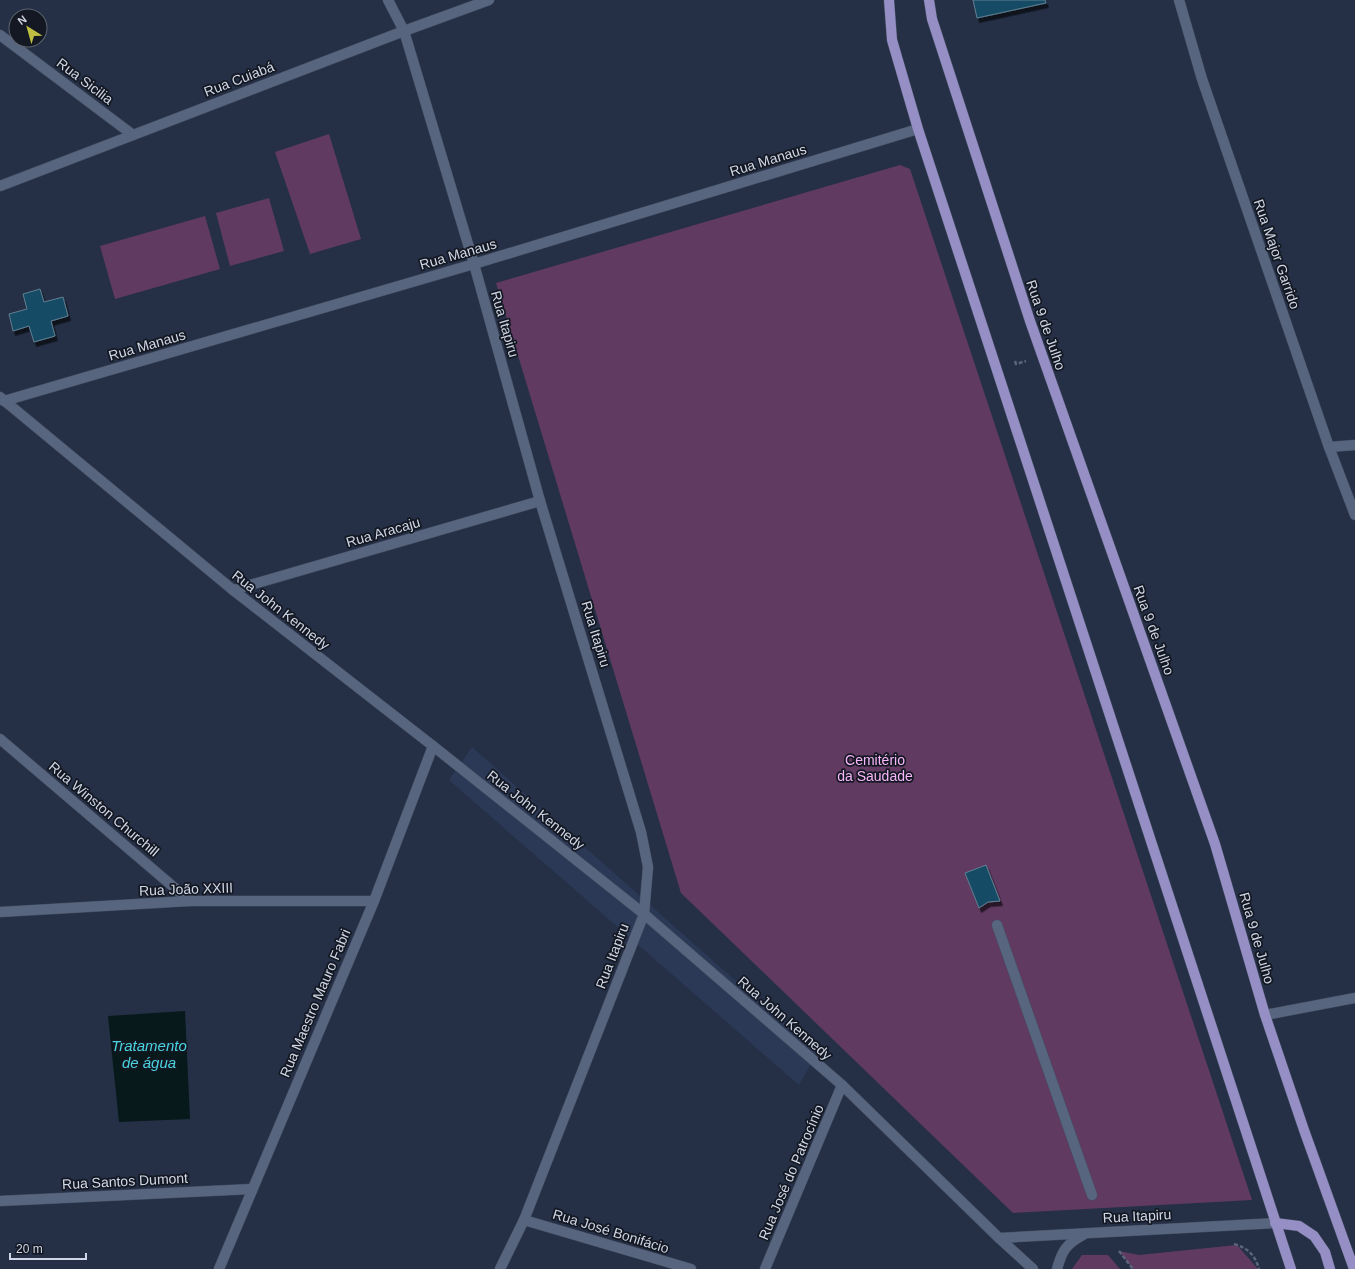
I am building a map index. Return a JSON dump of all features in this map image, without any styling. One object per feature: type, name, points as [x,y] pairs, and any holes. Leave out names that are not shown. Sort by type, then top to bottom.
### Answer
[{"type":"main road","points":[[889,0],[892,40],[918,129],[1291,1269]]},
{"type":"main road","name":"Rua 9 de Julho","points":[[929,0],[935,27],[1030,321],[1215,844],[1266,1014],[1304,1130],[1354,1269]]},
{"type":"main road","points":[[1275,1223],[1299,1226],[1314,1236],[1325,1252],[1330,1269]]},
{"type":"street","name":"Rua Itapiru","points":[[388,0],[404,31],[474,264],[540,501],[641,832],[648,868],[644,914],[524,1220],[500,1269]]},
{"type":"street","name":"Rua Cuiabá","points":[[0,186],[404,31],[489,0]]},
{"type":"street","name":"Rua Major Garrido","points":[[1179,0],[1202,79],[1329,447],[1355,515]]},
{"type":"street","name":"Rua Sicilia","points":[[0,35],[133,135]]},
{"type":"street","name":"Rua Manaus","points":[[2,399],[474,264],[918,129]]},
{"type":"street","name":"Rua John Kennedy","points":[[2,399],[233,590],[433,746],[644,914],[842,1085],[999,1238],[1033,1269]]},
{"type":"street","points":[[1329,447],[1355,445]]},
{"type":"street","name":"Rua Aracaju","points":[[233,590],[540,501]]},
{"type":"street","name":"Rua Winston Churchill","points":[[0,739],[190,901]]},
{"type":"street","name":"Rua Maestro Mauro Fabri","points":[[219,1269],[374,901],[433,746]]},
{"type":"street","name":"Rua João XXIII","points":[[0,912],[190,901],[374,901]]},
{"type":"street","points":[[997,925],[1092,1195]]},
{"type":"street","points":[[1266,1014],[1355,998]]},
{"type":"street","name":"Rua José do Patrocínio","points":[[766,1269],[842,1085]]},
{"type":"street","name":"Rua Santos Dumont","points":[[0,1201],[252,1189]]},
{"type":"street","name":"Rua José Bonifácio","points":[[524,1220],[691,1269]]},
{"type":"street","name":"Rua Itapiru","points":[[999,1238],[1275,1223]]},
{"type":"street","points":[[1057,1269],[1063,1252],[1071,1241],[1086,1233]]},
{"type":"path","points":[[1014,357],[1016,364],[1026,360],[1024,354]]},
{"type":"path","points":[[1230,1243],[1246,1248],[1254,1257],[1259,1269]]},
{"type":"path","points":[[1127,1250],[1119,1250],[1134,1269]]},
{"type":"shaded area","points":[[472,747],[817,1053],[799,1085],[449,780]]},
{"type":"green space","points":[[329,134],[361,239],[310,254],[275,152]]},
{"type":"green space","name":"Cemitério da Saudade","points":[[900,165],[910,169],[1252,1200],[1013,1213],[681,893],[496,283]]},
{"type":"green space","points":[[269,198],[284,251],[230,266],[216,213]]},
{"type":"green space","points":[[205,216],[220,269],[115,299],[100,246]]},
{"type":"green space","points":[[1237,1245],[1258,1269],[1133,1269],[1119,1251],[1139,1255]]},
{"type":"green space","points":[[1082,1255],[1108,1255],[1120,1269],[1072,1269]]},
{"type":"water","name":"Tratamento de água","points":[[185,1011],[190,1119],[119,1122],[108,1016]]},
{"type":"building","points":[[973,0],[1045,0],[1046,3],[977,18]]},
{"type":"building","points":[[40,289],[44,302],[63,297],[68,316],[51,321],[55,336],[34,342],[29,326],[13,331],[9,314],[27,309],[23,294]]},
{"type":"building","points":[[986,865],[1000,901],[988,902],[979,908],[965,873]]}]
